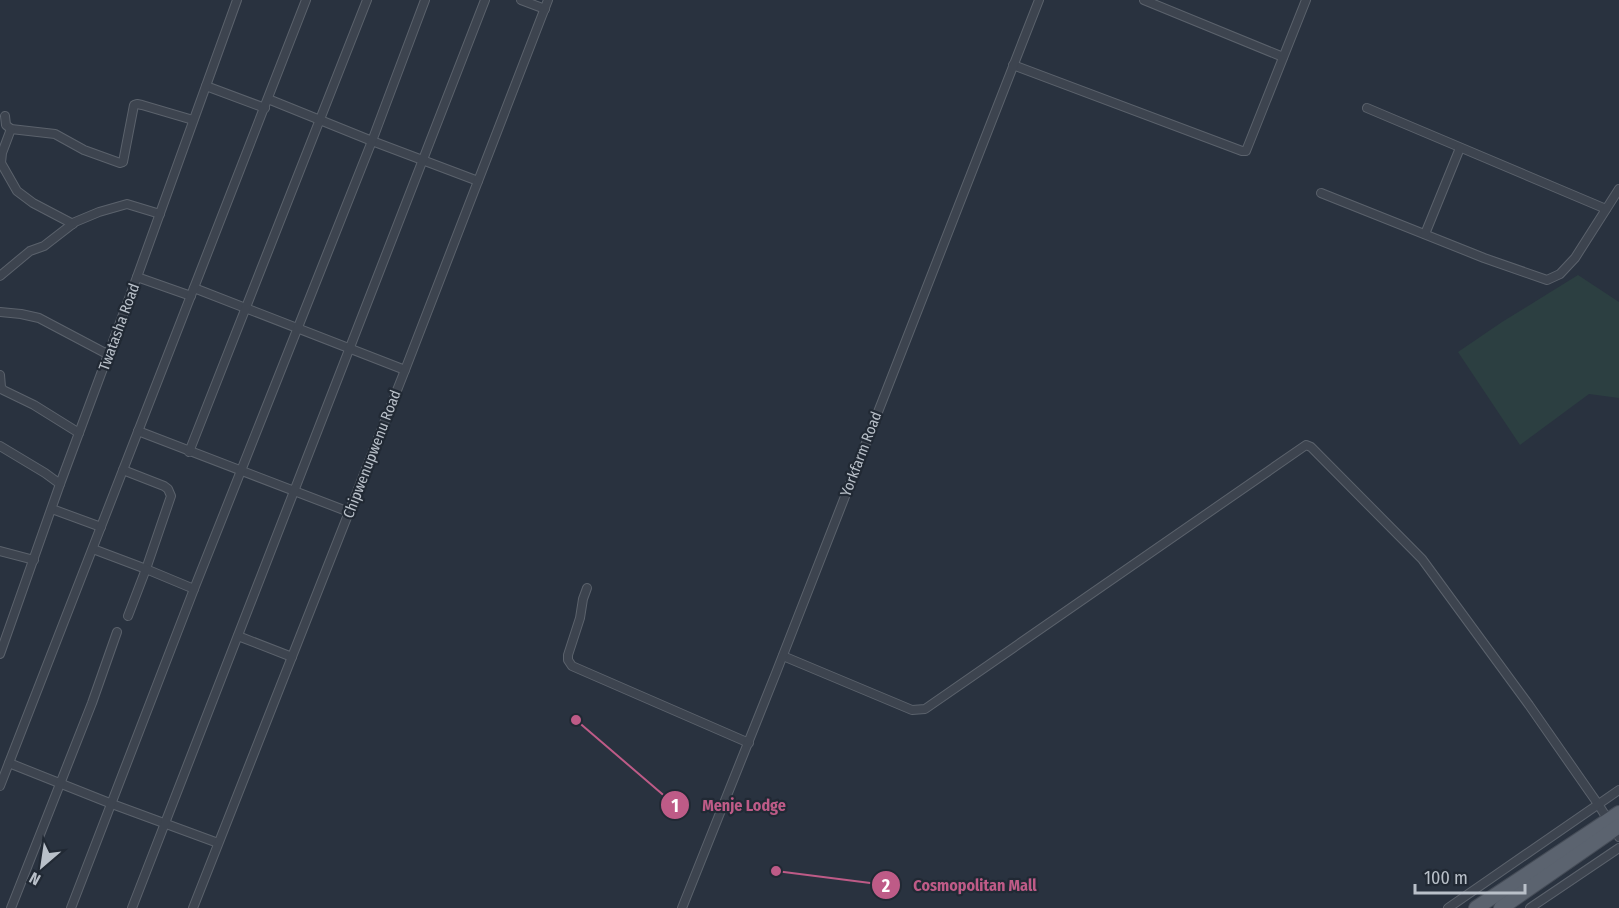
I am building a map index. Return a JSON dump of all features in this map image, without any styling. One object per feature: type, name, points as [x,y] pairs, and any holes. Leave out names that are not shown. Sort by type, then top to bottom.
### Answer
[{"type":"main road","points":[[1507,906],[1616,825]]},
{"type":"main road","points":[[1476,908],[1616,825]]},
{"type":"street","name":"Twatasha Road","points":[[1,649],[237,0]]},
{"type":"street","points":[[0,786],[2,775],[9,763],[93,549],[306,0]]},
{"type":"street","points":[[189,452],[367,0]]},
{"type":"street","points":[[71,908],[194,589],[372,141],[425,0]]},
{"type":"street","points":[[132,908],[485,0]]},
{"type":"street","points":[[521,0],[547,4]]},
{"type":"street","name":"Yorkfarm Road","points":[[682,908],[1039,0]]},
{"type":"street","points":[[1144,0],[1282,57]]},
{"type":"street","points":[[1013,65],[1246,151],[1306,0]]},
{"type":"street","name":"Chipwenupwenu Road","points":[[193,908],[547,4]]},
{"type":"street","points":[[206,86],[265,108]]},
{"type":"street","points":[[268,99],[478,181]]},
{"type":"street","points":[[0,121],[5,116],[6,125],[11,129],[56,134],[84,150],[120,163],[123,162],[134,105],[142,105],[193,120]]},
{"type":"street","points":[[1367,108],[1606,209]]},
{"type":"street","points":[[11,129],[2,153],[1,163],[17,191],[33,203],[73,224]]},
{"type":"street","points":[[1425,234],[1460,147]]},
{"type":"street","points":[[1321,193],[1484,258],[1547,280],[1560,274],[1575,258],[1619,189]]},
{"type":"street","points":[[0,276],[30,251],[44,246],[73,224],[99,212],[127,204],[160,214]]},
{"type":"street","points":[[137,277],[246,308],[405,370]]},
{"type":"street","points":[[0,312],[39,318],[109,355]]},
{"type":"street","points":[[0,375],[3,390],[34,405],[79,433]]},
{"type":"street","points":[[138,431],[349,512]]},
{"type":"street","points":[[783,656],[912,710],[925,710],[1306,445],[1311,447],[1345,480],[1422,559],[1598,804],[1616,825]]},
{"type":"street","points":[[0,446],[60,484]]},
{"type":"street","points":[[123,470],[164,486],[170,492],[170,499],[128,616]]},
{"type":"street","points":[[52,509],[101,527]]},
{"type":"street","points":[[93,549],[194,589]]},
{"type":"street","points":[[0,551],[33,560]]},
{"type":"street","points":[[587,588],[568,655],[572,666],[749,742]]},
{"type":"street","points":[[11,908],[99,686],[117,632]]},
{"type":"street","points":[[238,636],[292,657]]},
{"type":"street","points":[[9,763],[218,843]]},
{"type":"street","points":[[1448,908],[1619,790]]},
{"type":"street","points":[[1530,908],[1619,848]]},
{"type":"shaded area","points":[[1578,275],[1619,302],[1619,398],[1589,394],[1520,445],[1458,352]]},
{"type":"place","name":"Menje Lodge","points":[[576,720]]},
{"type":"place","name":"Cosmopolitan Mall","points":[[776,871]]}]
